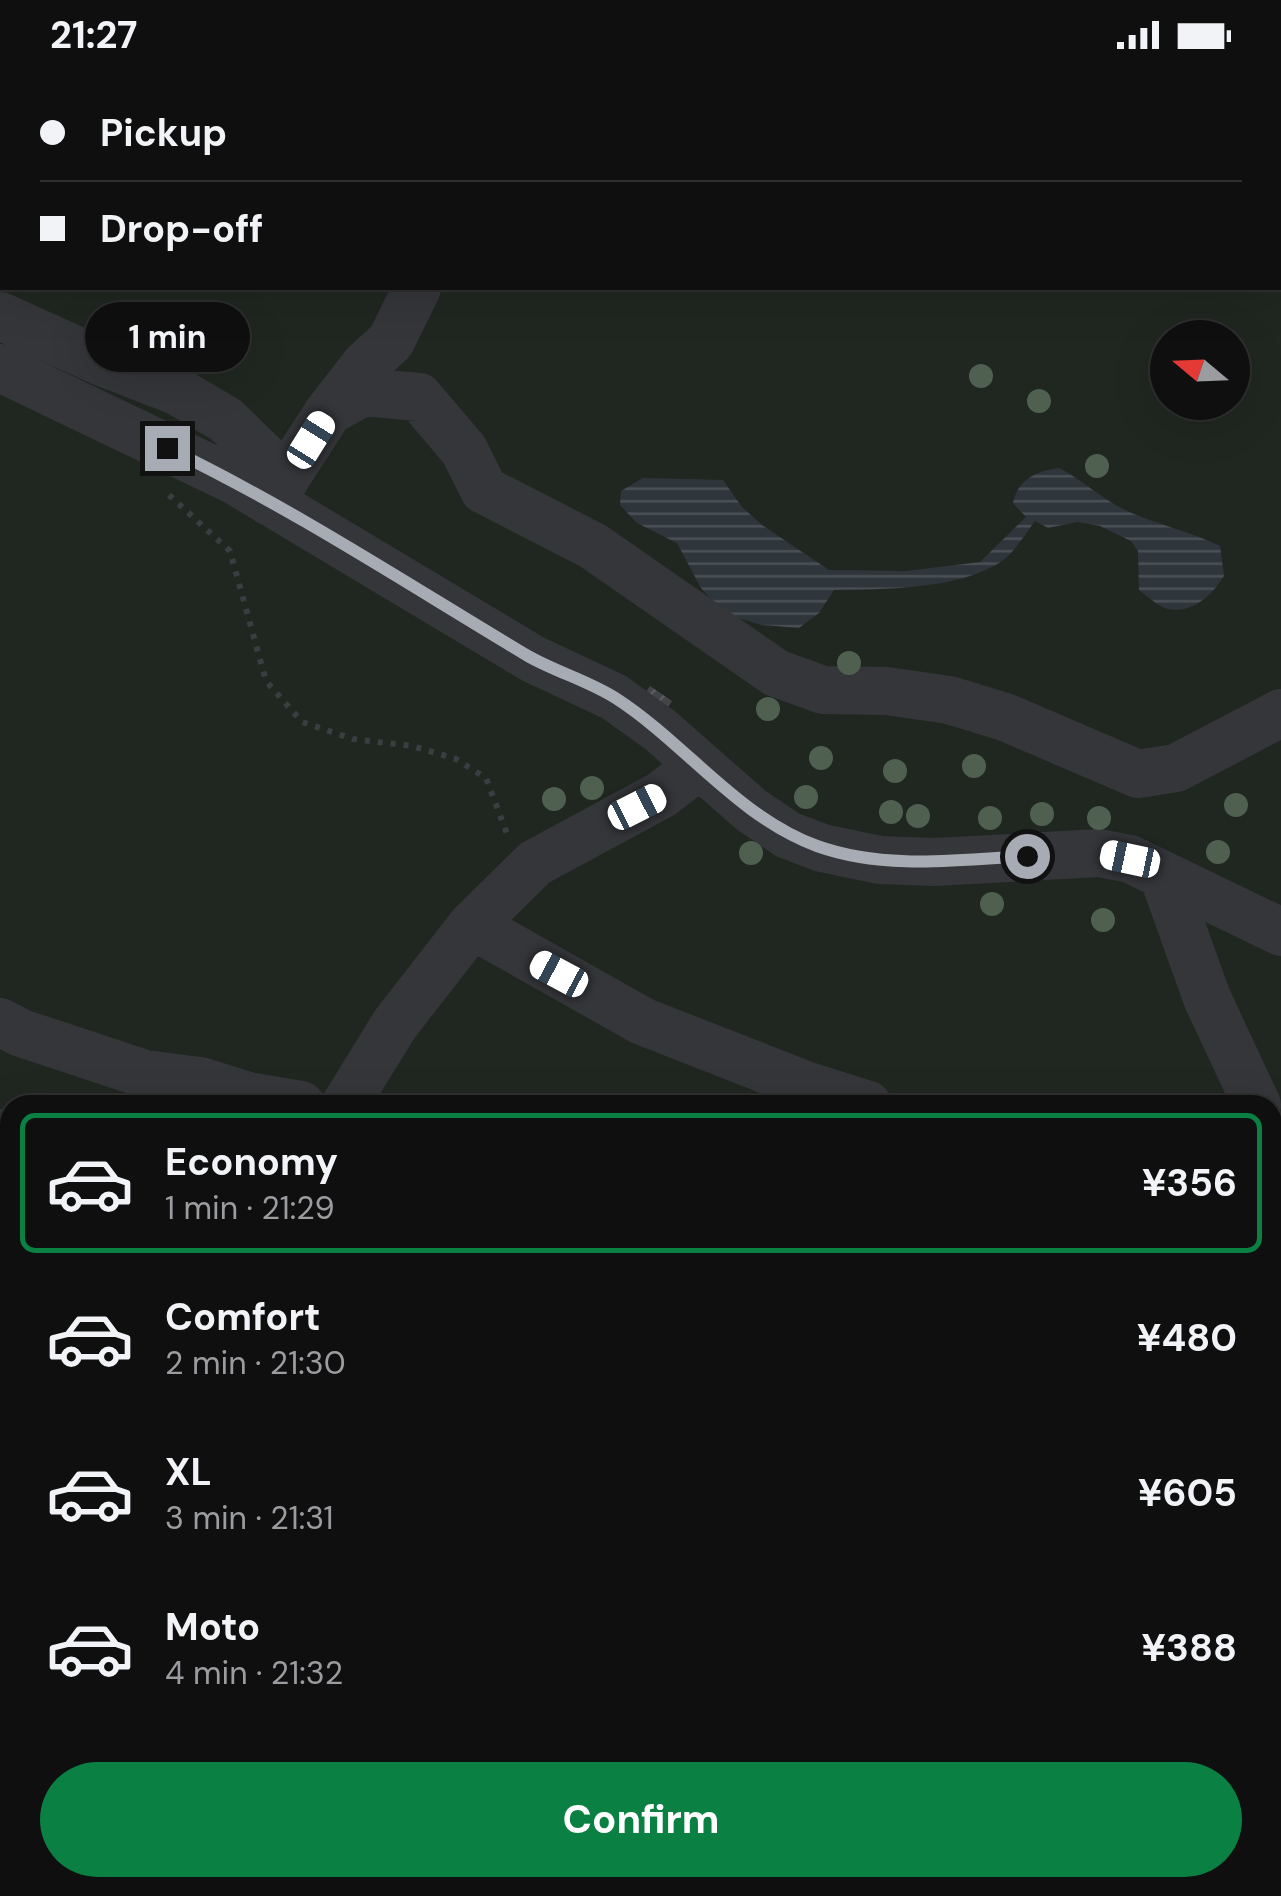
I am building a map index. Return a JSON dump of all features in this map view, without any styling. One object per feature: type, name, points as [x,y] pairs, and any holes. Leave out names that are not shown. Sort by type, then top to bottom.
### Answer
[{"type":"street","points":[[278,490],[329,411],[364,365],[391,340],[416,290]]},
{"type":"street","points":[[0,316],[102,362],[177,390],[226,420],[278,490],[533,659],[614,697],[752,810],[788,834],[822,848],[880,860],[935,862],[1098,852],[1130,859],[1281,932]]},
{"type":"street","points":[[0,368],[234,480],[278,490]]},
{"type":"street","points":[[329,411],[363,392],[419,397],[464,450],[484,490],[592,546],[776,674],[823,690],[887,691],[949,700],[1005,717],[1138,774],[1176,768],[1281,713]]},
{"type":"street","points":[[351,1095],[396,1024],[472,925],[528,870],[589,831],[661,795],[700,765]]},
{"type":"street","points":[[1163,875],[1208,998],[1252,1095]]},
{"type":"street","points":[[472,925],[642,1021],[836,1095]]},
{"type":"street","points":[[0,1022],[22,1034],[145,1074],[200,1081],[245,1095]]},
{"type":"path","points":[[161,489],[230,551],[266,681],[302,722],[353,738],[441,754],[486,778],[505,832],[528,870]]},
{"type":"shaded area","points":[[0,290],[1281,290],[1281,1095],[0,1095]]},
{"type":"shaded area","points":[[1059,468],[1125,510],[1220,546],[1224,576],[1194,606],[1164,608],[1139,590],[1138,551],[1131,541],[1100,526],[1077,522],[1048,528],[1035,521],[1009,555],[981,572],[918,586],[834,590],[819,613],[799,628],[762,625],[724,614],[701,588],[677,543],[637,523],[620,505],[621,491],[643,478],[723,480],[742,507],[762,525],[829,570],[907,571],[980,562],[1026,517],[1013,503],[1024,482],[1043,471]]},
{"type":"building","points":[[650,686],[672,701],[661,716],[640,700]]},
{"type":"route","points":[[167,448],[234,480],[533,659],[614,697],[660,730],[752,810],[788,834],[822,848],[880,860],[935,862],[1027,856]]}]
